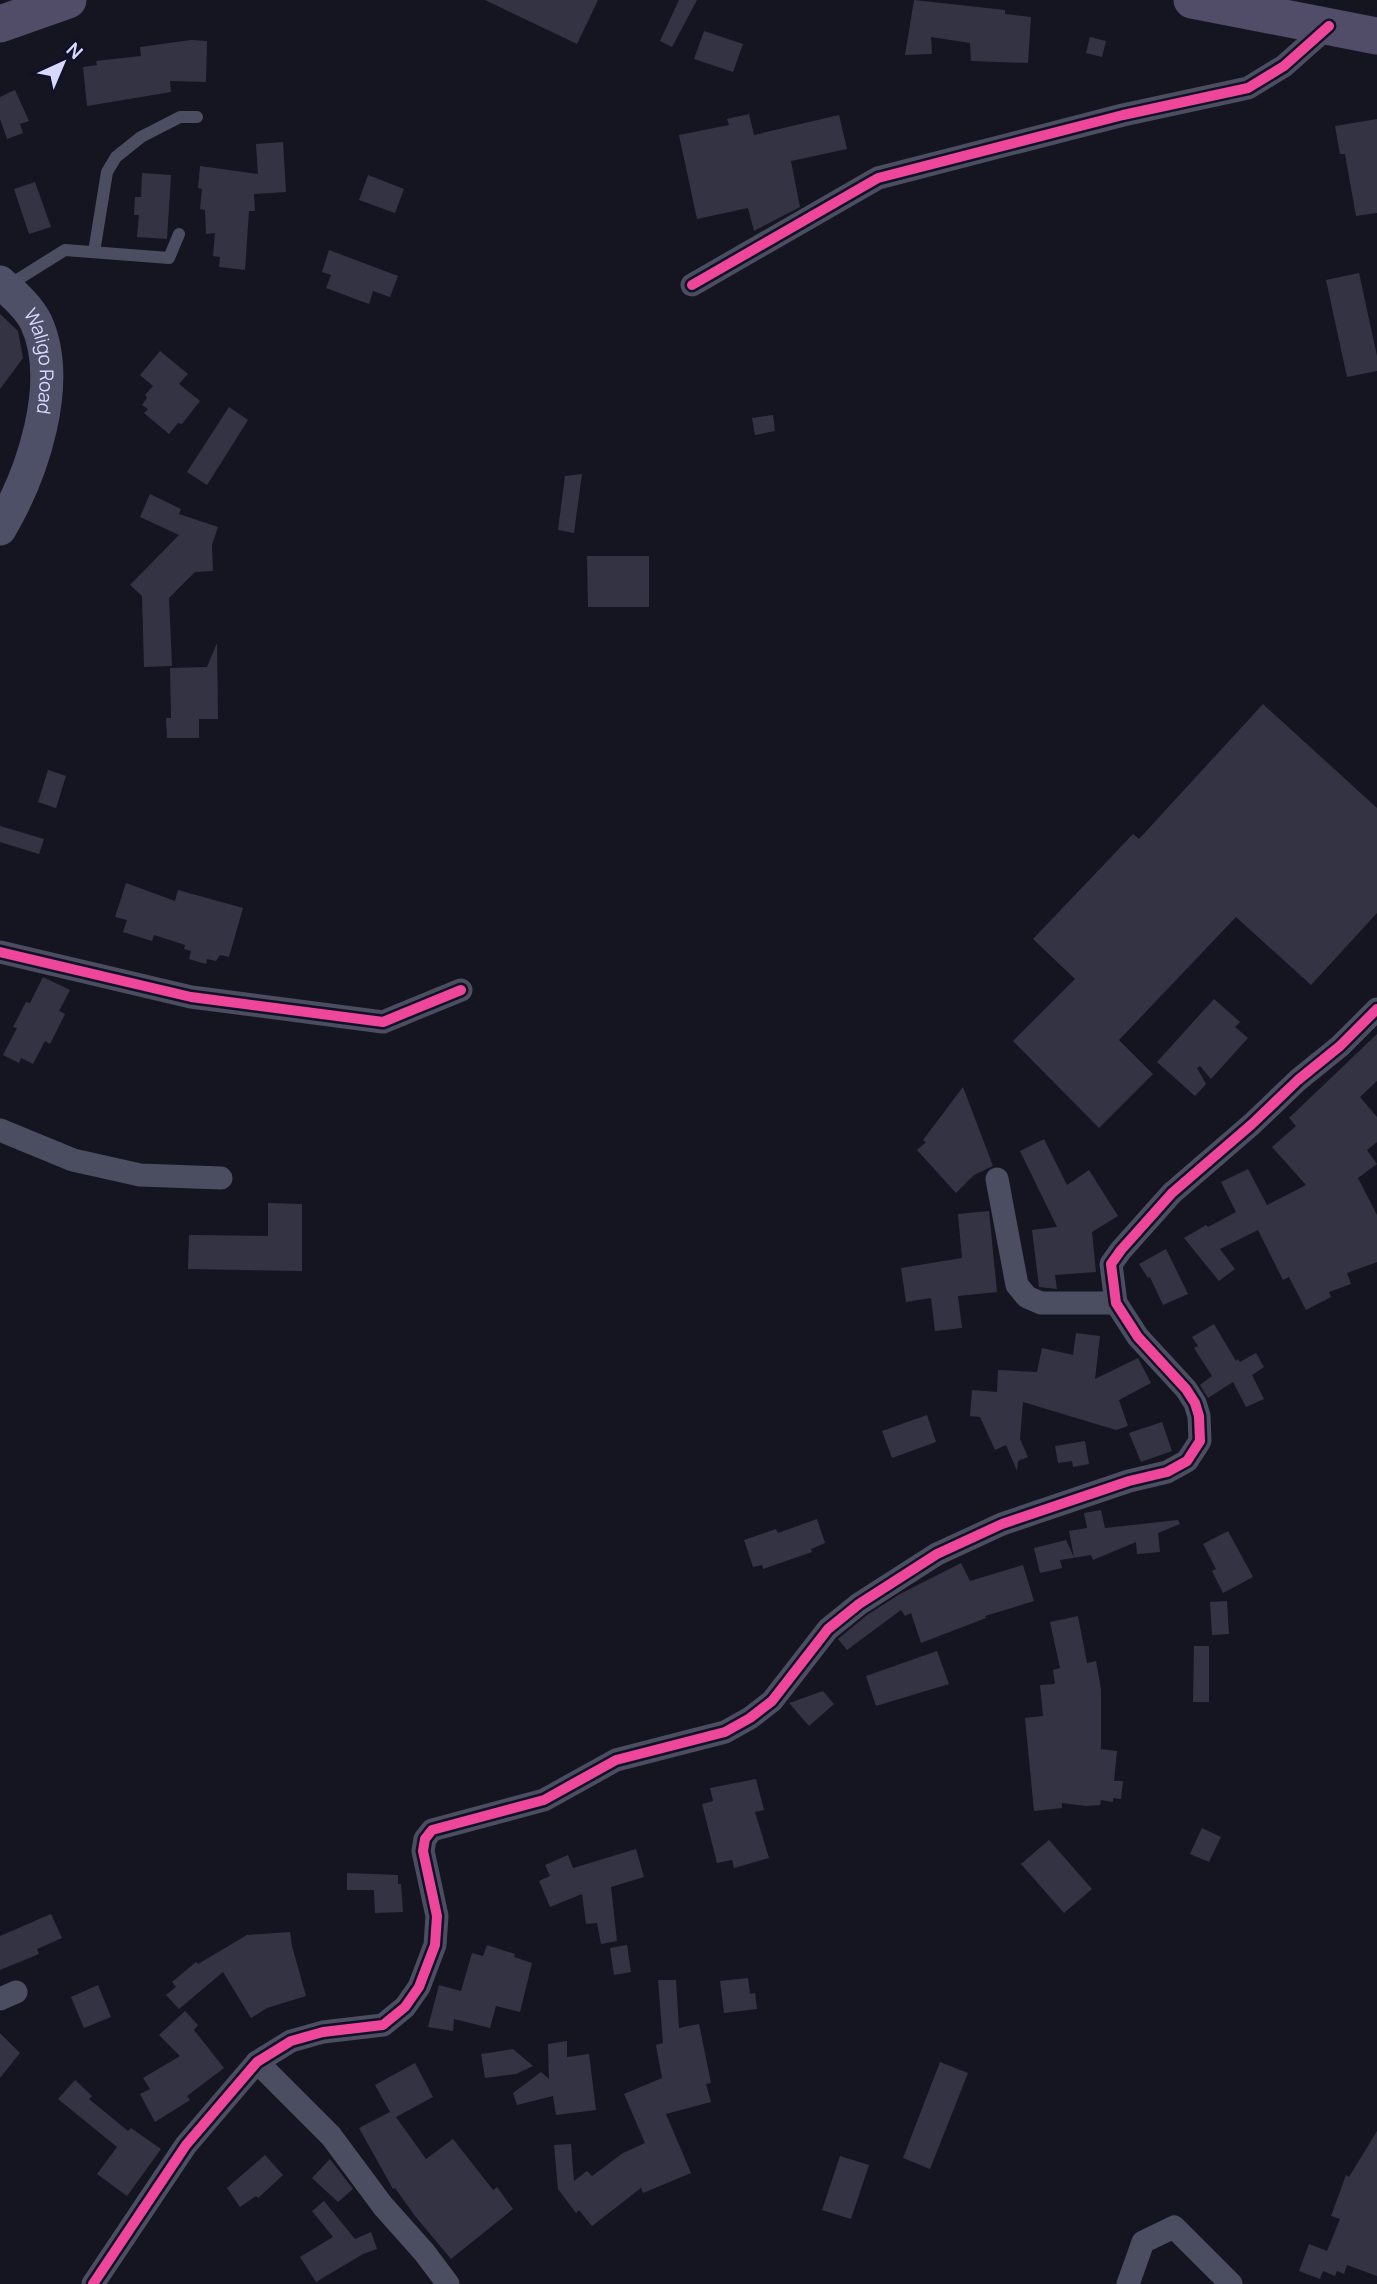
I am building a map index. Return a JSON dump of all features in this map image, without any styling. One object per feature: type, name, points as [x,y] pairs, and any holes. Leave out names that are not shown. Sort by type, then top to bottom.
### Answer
[{"type":"main road","points":[[0,24],[68,0]]},
{"type":"main road","points":[[1192,0],[1377,36]]},
{"type":"street","points":[[692,285],[878,178],[1123,115],[1248,88],[1284,66],[1329,26]]},
{"type":"street","name":"Waligo Road","points":[[0,529],[34,453],[46,401],[46,353],[36,321],[20,300],[3,285]]},
{"type":"street","points":[[0,952],[191,997],[383,1022],[461,990]]},
{"type":"street","points":[[93,2284],[186,2145],[257,2062],[291,2040],[323,2032],[383,2025],[405,2007],[419,1987],[435,1945],[437,1916],[423,1851],[425,1839],[432,1830],[544,1800],[616,1760],[725,1732],[772,1701],[828,1629],[859,1604],[937,1554],[1002,1524],[1129,1481],[1167,1472],[1187,1461],[1200,1441],[1199,1416],[1195,1403],[1186,1389],[1138,1337],[1116,1303],[1111,1264],[1171,1193],[1340,1046],[1377,1009]]},
{"type":"street","points":[[0,1130],[73,1160],[140,1175],[221,1178]]},
{"type":"street","points":[[997,1179],[1017,1285],[1027,1297],[1041,1303],[1116,1303]]},
{"type":"street","points":[[257,2062],[331,2136],[383,2206],[424,2252],[447,2284]]},
{"type":"street","points":[[1128,2284],[1143,2242],[1174,2227],[1231,2284]]},
{"type":"lane","points":[[94,252],[107,173],[116,157],[141,137],[180,117],[197,117]]},
{"type":"lane","points":[[3,285],[65,250],[169,258],[179,234]]},
{"type":"building","points":[[485,0],[598,0],[577,44]]},
{"type":"building","points":[[679,0],[697,0],[672,47],[660,41]]},
{"type":"building","points":[[914,0],[1005,10],[1005,14],[1031,17],[1028,63],[971,61],[970,43],[931,37],[932,54],[905,55]]},
{"type":"building","points":[[704,31],[743,44],[733,72],[694,59]]},
{"type":"building","points":[[1090,37],[1106,41],[1102,57],[1086,53]]},
{"type":"building","points":[[191,40],[207,41],[206,82],[170,81],[171,92],[87,106],[83,67],[97,65],[96,61],[141,56],[140,47]]},
{"type":"building","points":[[15,90],[29,121],[20,124],[23,133],[7,139],[0,119],[0,97]]},
{"type":"building","points":[[749,114],[754,135],[839,115],[847,149],[791,161],[800,207],[754,231],[748,208],[697,219],[679,135],[729,125],[727,119]]},
{"type":"building","points":[[1377,119],[1377,213],[1356,216],[1345,154],[1340,154],[1335,126]]},
{"type":"building","points":[[283,142],[286,192],[254,194],[255,211],[249,211],[245,270],[219,267],[220,257],[213,256],[215,233],[206,234],[205,210],[200,209],[200,166],[258,174],[256,144]]},
{"type":"building","points":[[142,173],[171,175],[167,239],[137,237],[139,215],[134,215],[135,197],[141,197]]},
{"type":"building","points":[[368,175],[404,189],[395,213],[359,200]]},
{"type":"building","points":[[35,182],[51,227],[29,234],[14,189]]},
{"type":"building","points":[[329,250],[398,276],[390,297],[373,291],[369,304],[326,288],[331,275],[322,272]]},
{"type":"building","points":[[1359,273],[1377,356],[1377,371],[1347,377],[1326,280]]},
{"type":"building","points":[[0,314],[18,331],[23,358],[0,389]]},
{"type":"building","points":[[160,351],[188,374],[179,384],[200,401],[182,424],[178,423],[169,434],[144,413],[148,409],[142,405],[147,398],[145,395],[153,386],[140,375]]},
{"type":"building","points":[[229,407],[248,420],[207,485],[187,472]]},
{"type":"building","points":[[773,415],[775,431],[755,435],[752,418]]},
{"type":"building","points":[[582,474],[574,533],[558,530],[565,476]]},
{"type":"building","points":[[150,494],[181,509],[179,514],[218,527],[212,545],[213,571],[195,572],[169,598],[172,666],[144,667],[142,596],[130,585],[179,535],[140,517]]},
{"type":"building","points":[[587,556],[649,556],[649,607],[588,607]]},
{"type":"building","points":[[217,643],[218,719],[199,719],[199,738],[167,738],[166,718],[171,718],[170,668],[207,667]]},
{"type":"building","points":[[1263,704],[1377,808],[1377,913],[1311,985],[1236,917],[1119,1040],[1153,1074],[1099,1128],[1013,1041],[1075,979],[1033,939],[1133,834],[1139,839]]},
{"type":"building","points":[[48,770],[66,776],[56,808],[38,802]]},
{"type":"building","points":[[0,826],[44,839],[39,854],[0,842]]},
{"type":"building","points":[[126,883],[175,901],[178,890],[243,908],[229,957],[220,955],[216,961],[207,959],[206,964],[189,959],[191,951],[184,949],[185,945],[154,935],[152,941],[123,932],[127,920],[115,917]]},
{"type":"building","points":[[43,977],[70,990],[59,1011],[65,1014],[50,1044],[45,1041],[33,1064],[21,1058],[19,1063],[3,1055],[17,1028],[13,1027],[26,1002],[30,1003]]},
{"type":"building","points":[[1214,999],[1240,1022],[1235,1027],[1248,1038],[1211,1079],[1200,1066],[1197,1068],[1206,1084],[1195,1096],[1157,1062]]},
{"type":"building","points":[[1377,1034],[1377,1081],[1360,1097],[1377,1117],[1377,1142],[1367,1150],[1377,1164],[1358,1178],[1377,1215],[1377,1262],[1347,1273],[1351,1284],[1329,1292],[1331,1297],[1306,1310],[1289,1277],[1283,1280],[1258,1230],[1220,1249],[1235,1269],[1219,1281],[1184,1238],[1236,1212],[1221,1182],[1248,1169],[1267,1205],[1306,1185],[1272,1147],[1296,1126],[1289,1118]]},
{"type":"building","points":[[963,1087],[993,1166],[974,1175],[956,1193],[917,1150],[926,1142],[923,1140]]},
{"type":"building","points":[[1044,1139],[1067,1185],[1089,1170],[1118,1216],[1092,1232],[1096,1272],[1055,1275],[1057,1289],[1039,1287],[1032,1230],[1057,1227],[1020,1151]]},
{"type":"building","points":[[268,1203],[302,1204],[302,1271],[188,1269],[189,1235],[268,1236]]},
{"type":"building","points":[[989,1211],[997,1292],[958,1296],[962,1328],[935,1331],[931,1298],[906,1302],[901,1268],[962,1258],[958,1214]]},
{"type":"building","points":[[1166,1249],[1188,1294],[1163,1305],[1150,1277],[1148,1278],[1139,1264]]},
{"type":"building","points":[[1214,1324],[1236,1361],[1238,1359],[1240,1362],[1256,1353],[1264,1367],[1252,1375],[1264,1399],[1246,1407],[1233,1382],[1208,1398],[1200,1385],[1212,1376],[1194,1348],[1198,1346],[1192,1337]]},
{"type":"building","points":[[1076,1333],[1100,1336],[1095,1379],[1138,1358],[1151,1383],[1119,1400],[1128,1426],[1116,1430],[1023,1402],[1020,1439],[1028,1457],[1018,1461],[1017,1471],[1006,1445],[995,1450],[980,1417],[970,1416],[972,1390],[997,1392],[998,1370],[1037,1372],[1042,1348],[1073,1355]]},
{"type":"building","points":[[927,1415],[936,1442],[892,1458],[882,1431]]},
{"type":"building","points":[[1162,1422],[1172,1451],[1141,1462],[1129,1433]]},
{"type":"building","points":[[1085,1441],[1089,1464],[1073,1467],[1072,1461],[1058,1463],[1055,1446]]},
{"type":"building","points":[[1101,1510],[1105,1528],[1178,1520],[1180,1524],[1158,1533],[1160,1552],[1137,1554],[1136,1542],[1093,1560],[1091,1555],[1060,1560],[1062,1568],[1040,1573],[1034,1548],[1066,1540],[1074,1557],[1069,1531],[1087,1528],[1084,1513]]},
{"type":"building","points":[[817,1519],[825,1543],[811,1549],[812,1552],[763,1569],[762,1565],[753,1567],[744,1540],[776,1529],[778,1533]]},
{"type":"building","points":[[1228,1531],[1253,1577],[1223,1593],[1212,1571],[1216,1569],[1203,1544]]},
{"type":"building","points":[[961,1563],[970,1581],[1023,1565],[1034,1601],[985,1616],[986,1618],[921,1643],[911,1613],[905,1616],[901,1610],[847,1650],[838,1639],[867,1615],[900,1594]]},
{"type":"building","points":[[1227,1601],[1229,1634],[1212,1635],[1210,1602]]},
{"type":"building","points":[[1078,1616],[1087,1663],[1096,1661],[1101,1689],[1101,1749],[1117,1751],[1114,1781],[1123,1781],[1121,1799],[1113,1798],[1113,1802],[1101,1800],[1100,1805],[1086,1806],[1062,1803],[1062,1808],[1034,1811],[1025,1718],[1043,1716],[1040,1685],[1055,1684],[1053,1670],[1060,1668],[1050,1622]]},
{"type":"building","points":[[1194,1646],[1209,1646],[1209,1702],[1193,1702]]},
{"type":"building","points":[[937,1651],[949,1684],[876,1706],[866,1676]]},
{"type":"building","points":[[823,1691],[834,1704],[809,1726],[789,1703]]},
{"type":"building","points":[[756,1779],[764,1810],[755,1812],[769,1858],[734,1868],[732,1860],[717,1863],[702,1804],[713,1801],[710,1788]]},
{"type":"building","points":[[1202,1828],[1221,1837],[1209,1862],[1190,1854]]},
{"type":"building","points":[[1049,1840],[1092,1889],[1064,1913],[1021,1864]]},
{"type":"building","points":[[636,1849],[644,1877],[611,1887],[617,1941],[601,1944],[597,1923],[586,1924],[582,1894],[550,1907],[539,1881],[550,1876],[545,1865],[568,1855],[573,1868]]},
{"type":"building","points":[[347,1873],[398,1875],[403,1912],[375,1913],[374,1890],[347,1890]]},
{"type":"building","points":[[51,1914],[62,1938],[37,1949],[39,1954],[0,1970],[0,1936]]},
{"type":"building","points":[[290,1932],[306,1996],[267,2008],[251,2018],[223,1972],[179,2009],[166,1995],[176,1987],[172,1982],[196,1962],[198,1964],[247,1935]]},
{"type":"building","points":[[487,1945],[532,1963],[520,2012],[496,2006],[490,2028],[454,2019],[453,2031],[428,2027],[439,1985],[461,1991],[472,1953],[483,1956]]},
{"type":"building","points":[[627,1945],[631,1972],[614,1975],[610,1948]]},
{"type":"building","points":[[748,1978],[750,1994],[755,1993],[757,2009],[724,2013],[720,1981]]},
{"type":"building","points":[[658,1980],[676,1980],[679,2028],[699,2024],[711,2083],[706,2084],[711,2102],[666,2114],[691,2173],[643,2193],[641,2188],[592,2226],[579,2210],[576,2213],[558,2189],[554,2145],[571,2144],[574,2181],[587,2171],[592,2176],[623,2153],[645,2143],[624,2094],[662,2078],[656,2045],[663,2043]]},
{"type":"building","points":[[98,1985],[111,2017],[84,2028],[71,1997]]},
{"type":"building","points":[[185,2011],[198,2025],[194,2030],[224,2068],[187,2096],[190,2100],[155,2122],[140,2094],[150,2089],[143,2078],[180,2056],[159,2035]]},
{"type":"building","points":[[0,2033],[20,2053],[0,2078]]},
{"type":"building","points":[[567,2041],[567,2057],[589,2054],[596,2110],[556,2115],[553,2096],[517,2105],[513,2093],[541,2072],[549,2079],[548,2044]]},
{"type":"building","points":[[513,2049],[533,2066],[516,2074],[485,2078],[481,2054]]},
{"type":"building","points":[[940,2062],[968,2073],[930,2169],[903,2158]]},
{"type":"building","points":[[415,2063],[433,2097],[396,2117],[426,2159],[453,2139],[493,2190],[497,2187],[513,2209],[451,2259],[395,2188],[393,2189],[359,2128],[390,2112],[375,2085]]},
{"type":"building","points":[[75,2080],[92,2096],[89,2099],[128,2131],[131,2128],[161,2149],[127,2196],[97,2174],[117,2147],[58,2099]]},
{"type":"building","points":[[1377,2131],[1377,2276],[1347,2265],[1344,2274],[1337,2271],[1335,2276],[1323,2271],[1320,2279],[1299,2271],[1309,2244],[1327,2251],[1340,2219],[1331,2216],[1346,2175],[1349,2177]]},
{"type":"building","points":[[265,2155],[283,2175],[258,2198],[256,2196],[240,2207],[227,2188]]},
{"type":"building","points":[[840,2156],[869,2165],[851,2219],[822,2210]]},
{"type":"building","points":[[330,2159],[353,2189],[338,2202],[312,2178]]},
{"type":"building","points":[[324,2201],[355,2239],[371,2232],[377,2249],[363,2254],[316,2282],[300,2257],[333,2237],[312,2211]]},
{"type":"cycle path","points":[[692,285],[878,178],[1123,115],[1248,88],[1284,66],[1329,26]]},
{"type":"cycle path","points":[[0,952],[191,997],[383,1022],[461,990]]},
{"type":"cycle path","points":[[93,2284],[186,2145],[257,2062],[291,2041],[323,2032],[383,2025],[405,2007],[419,1987],[435,1945],[437,1916],[423,1851],[425,1839],[432,1830],[544,1800],[616,1760],[725,1732],[772,1701],[828,1629],[859,1604],[937,1554],[1002,1524],[1129,1481],[1167,1472],[1187,1461],[1200,1441],[1199,1416],[1195,1403],[1186,1389],[1138,1337],[1116,1303],[1111,1264],[1172,1193],[1340,1046],[1377,1009]]}]
